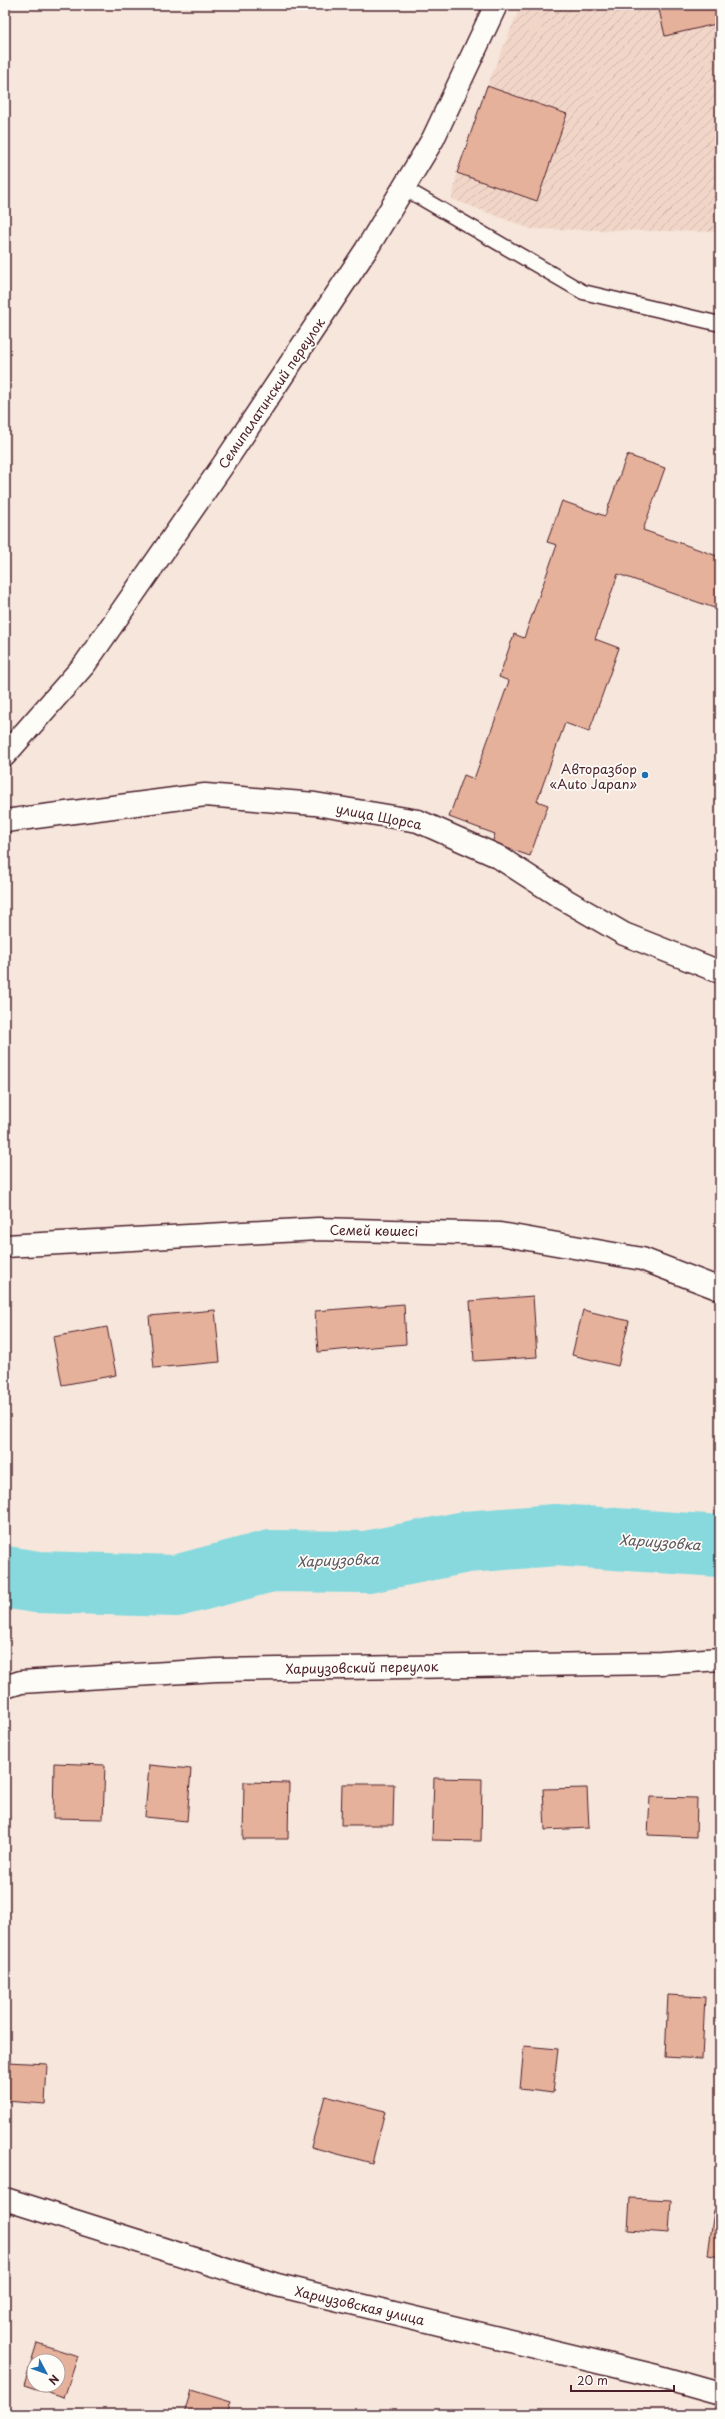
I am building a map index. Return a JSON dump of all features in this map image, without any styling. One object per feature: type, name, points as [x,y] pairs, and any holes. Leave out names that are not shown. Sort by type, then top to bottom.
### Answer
[{"type":"street","name":"Семипалатинский переулок","points":[[5,755],[85,664],[223,464],[366,250],[434,139],[496,5]]},
{"type":"street","name":"улица Щорса","points":[[5,821],[205,796],[315,804],[418,821],[497,856],[562,898],[624,934],[720,972]]},
{"type":"street","name":"Семей көшесі","points":[[10,1244],[318,1229],[500,1234],[642,1259],[720,1289]]},
{"type":"street","name":"Хариузовский переулок","points":[[5,1686],[21,1682],[216,1670],[661,1663],[720,1658]]},
{"type":"street","name":"Хариузовская улица","points":[[5,2199],[276,2285],[656,2376],[720,2394]]},
{"type":"lane","points":[[404,188],[583,292],[720,324]]},
{"type":"shaded area","points":[[521,5],[720,5],[720,232],[531,229],[452,199],[457,173],[487,86]]},
{"type":"building","points":[[658,5],[720,5],[720,23],[665,36]]},
{"type":"building","points":[[487,86],[567,114],[537,201],[457,173]]},
{"type":"building","points":[[627,455],[665,468],[643,530],[720,557],[720,610],[618,574],[595,639],[619,648],[589,732],[565,723],[537,801],[548,805],[530,856],[492,843],[495,834],[449,817],[464,775],[474,779],[509,681],[499,677],[514,634],[524,638],[557,545],[547,542],[562,501],[605,516]]},
{"type":"building","points":[[533,1296],[537,1357],[474,1361],[470,1301]]},
{"type":"building","points":[[404,1304],[406,1344],[318,1352],[315,1311]]},
{"type":"building","points":[[215,1310],[220,1362],[154,1368],[149,1316]]},
{"type":"building","points":[[583,1310],[629,1321],[618,1366],[572,1355]]},
{"type":"building","points":[[107,1327],[116,1375],[62,1385],[53,1337]]},
{"type":"building","points":[[54,1763],[105,1765],[103,1819],[53,1818]]},
{"type":"building","points":[[149,1765],[191,1769],[187,1821],[145,1817]]},
{"type":"building","points":[[434,1778],[482,1779],[481,1841],[432,1840]]},
{"type":"building","points":[[244,1782],[289,1783],[288,1839],[243,1839]]},
{"type":"building","points":[[342,1784],[394,1784],[393,1825],[341,1825]]},
{"type":"building","points":[[587,1788],[589,1828],[545,1830],[543,1789]]},
{"type":"building","points":[[650,1797],[697,1798],[696,1837],[648,1835]]},
{"type":"building","points":[[668,1995],[705,1997],[702,2059],[665,2057]]},
{"type":"building","points":[[524,2046],[558,2049],[553,2093],[520,2089]]},
{"type":"building","points":[[7,2062],[47,2064],[45,2104],[5,2101]]},
{"type":"building","points":[[325,2096],[385,2111],[372,2163],[311,2147]]},
{"type":"building","points":[[630,2198],[671,2200],[669,2233],[628,2230]]},
{"type":"building","points":[[714,2210],[720,2211],[720,2257],[708,2255]]},
{"type":"building","points":[[37,2343],[78,2356],[66,2392],[66,2353],[34,2353]]},
{"type":"building","points":[[191,2390],[231,2402],[227,2414],[184,2414]]},
{"type":"building","points":[[49,2393],[66,2393],[64,2398]]},
{"type":"waterway","name":"Хариузовка","points":[[5,1577],[37,1582],[176,1586],[271,1561],[367,1562],[466,1542],[555,1535],[720,1546]]},
{"type":"place","name":"Авторазбор «Auto Japan»","points":[[645,775]]}]
